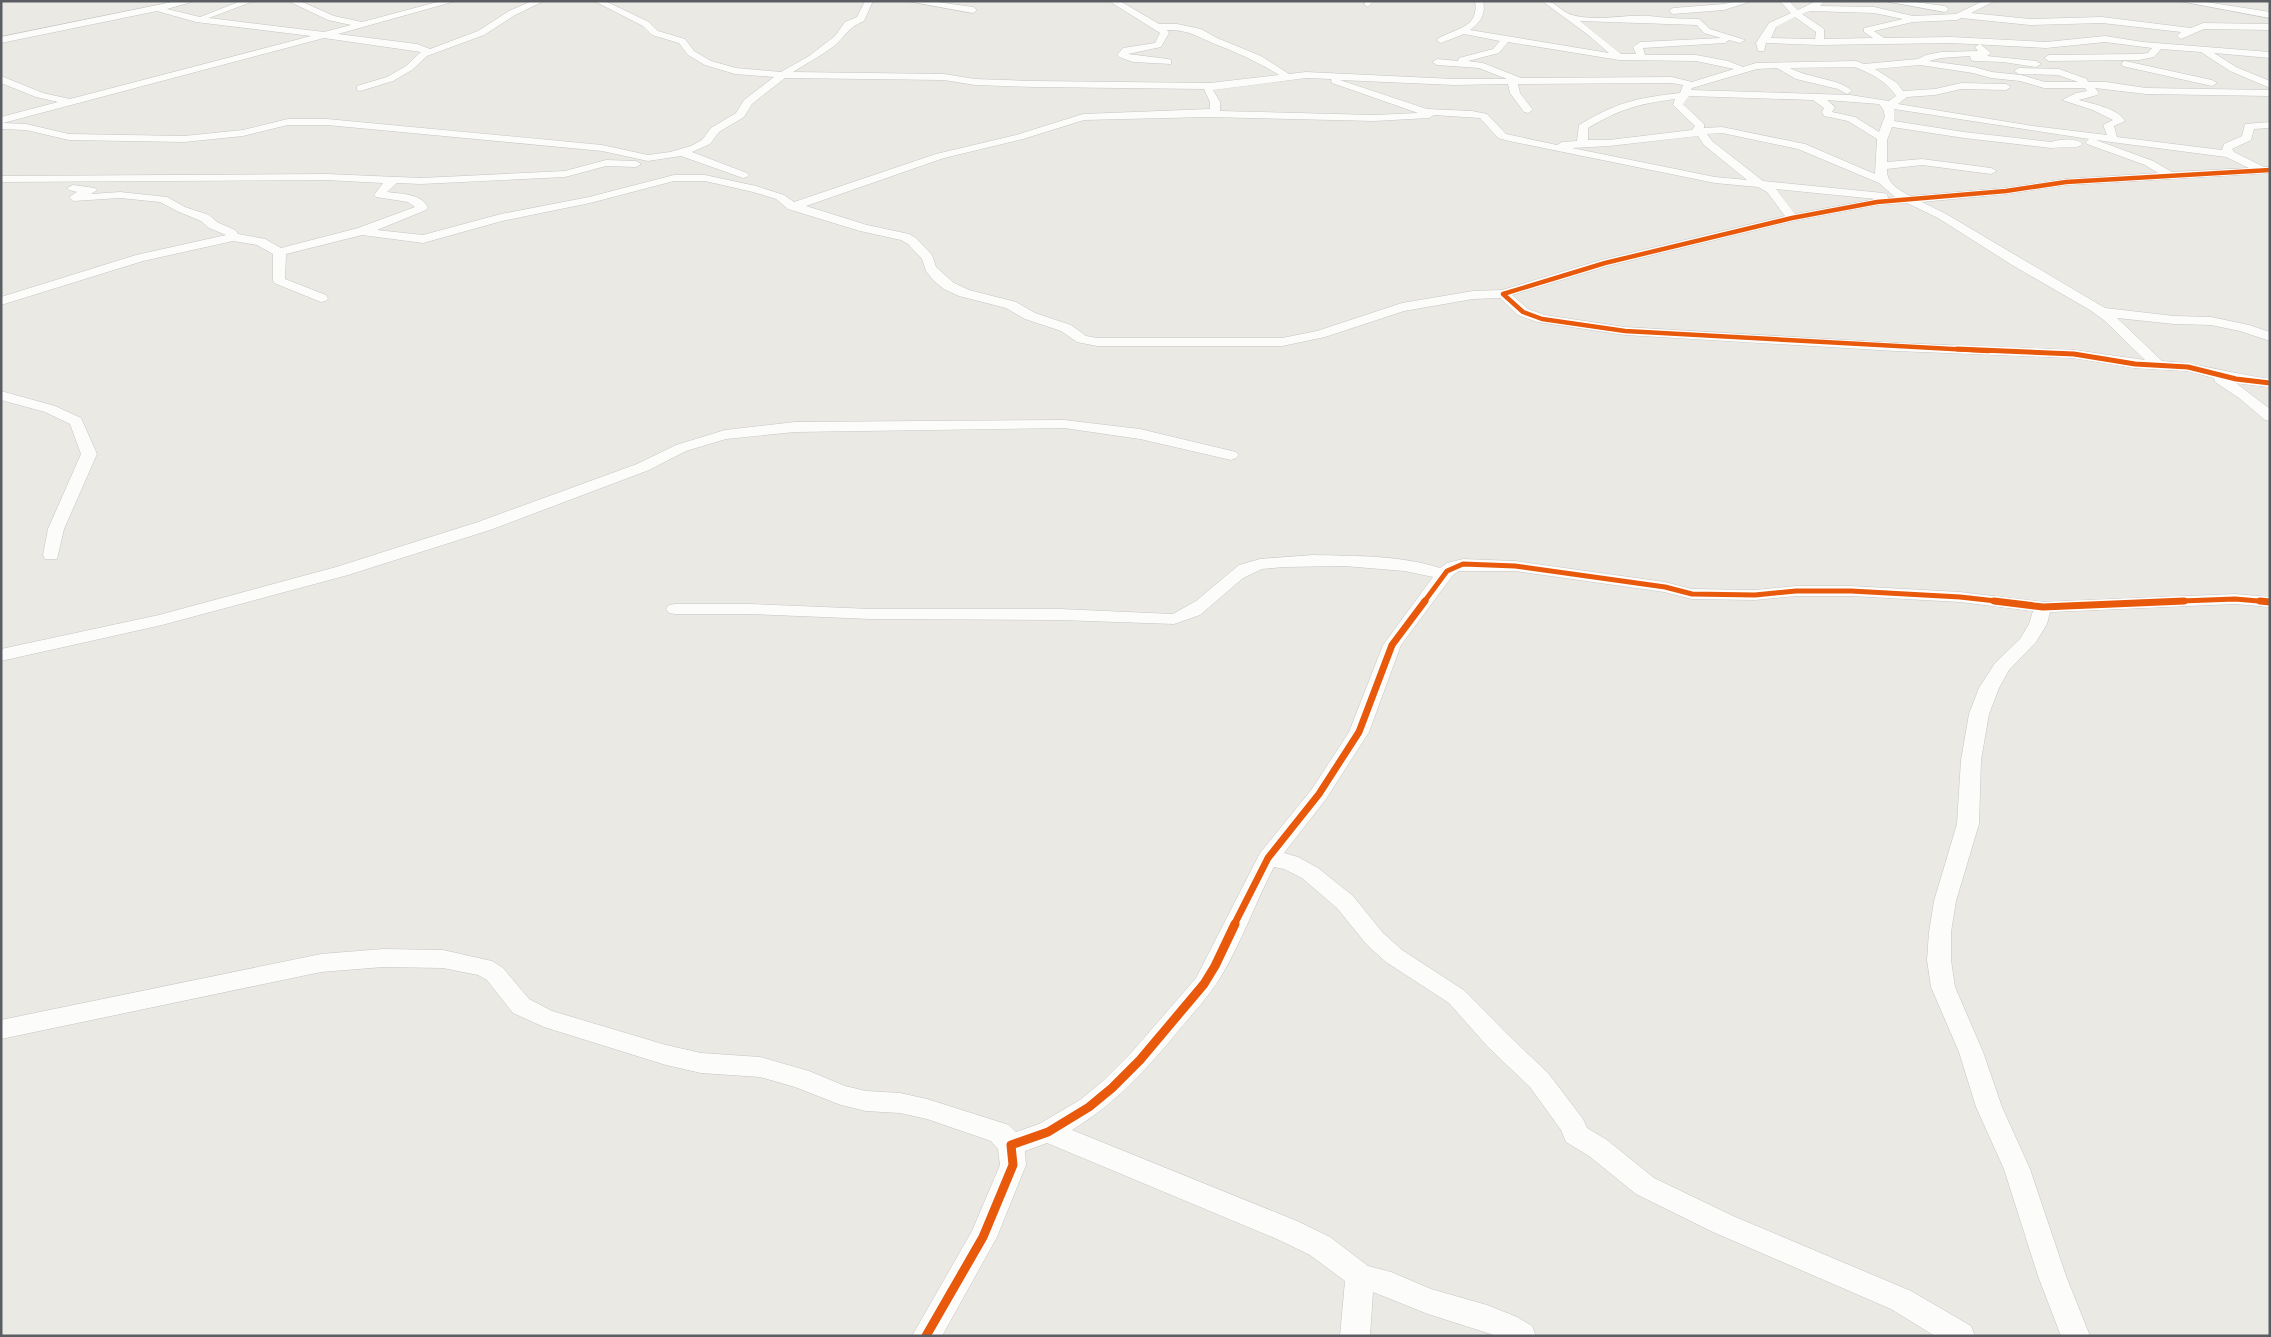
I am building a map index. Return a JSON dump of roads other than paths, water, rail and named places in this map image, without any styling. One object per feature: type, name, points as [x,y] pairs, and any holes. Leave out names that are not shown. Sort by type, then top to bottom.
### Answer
[{"type":"street","points":[[1,40],[160,9],[191,1]]},
{"type":"street","points":[[160,9],[178,15],[201,18],[250,1]]},
{"type":"street","points":[[292,1],[331,18],[362,25]]},
{"type":"street","points":[[1,120],[452,1]]},
{"type":"street","points":[[360,88],[376,84],[403,72],[428,51],[481,33],[512,14],[540,1]]},
{"type":"street","points":[[598,1],[646,24],[655,33],[682,41],[690,52],[708,63],[735,71],[784,75],[944,77],[975,82],[1028,84],[1210,86],[1285,76],[1318,75],[1441,82],[1665,80],[1688,82],[1686,91],[1678,105],[1700,126],[1699,131],[1714,148],[1758,183],[1771,190],[1792,218]]},
{"type":"street","points":[[1,179],[326,177],[394,180],[514,178],[565,174],[606,163],[645,161],[695,148],[706,142],[715,130],[740,115],[748,102],[838,38],[848,24],[861,19],[864,8],[869,1]]},
{"type":"street","points":[[911,1],[973,10]]},
{"type":"street","points":[[1113,1],[1165,33],[1158,45],[1126,50],[1122,55],[1138,60],[1168,62]]},
{"type":"street","points":[[1441,40],[1454,36],[1476,21],[1481,6],[1479,1]]},
{"type":"street","points":[[1546,1],[1620,57],[1665,80]]},
{"type":"street","points":[[1662,10],[1724,6],[1748,1]]},
{"type":"street","points":[[1760,65],[1763,40],[1772,25],[1823,1]]},
{"type":"street","points":[[1888,1],[1958,20]]},
{"type":"street","points":[[1936,40],[1935,34],[1937,32],[1991,1]]},
{"type":"street","points":[[2183,1],[2270,15]]},
{"type":"street","points":[[1782,2],[1821,31],[1819,42]]},
{"type":"street","points":[[1808,8],[1883,11],[1913,19],[2030,22],[2102,20],[2191,32]]},
{"type":"street","points":[[2229,9],[2270,20]]},
{"type":"street","points":[[1595,20],[1651,10]]},
{"type":"street","points":[[1568,16],[1595,20],[1649,19],[1662,22],[1699,22],[1709,32],[1740,40]]},
{"type":"street","points":[[201,18],[206,22],[225,22],[417,47],[428,51]]},
{"type":"street","points":[[1880,41],[1867,30],[1913,19]]},
{"type":"street","points":[[2030,22],[2061,43],[2105,39],[2202,50],[2270,55]]},
{"type":"street","points":[[2103,65],[2154,54],[2162,46],[2203,26],[2270,27]]},
{"type":"street","points":[[1157,27],[1177,27],[1198,31],[1214,40],[1258,58],[1285,76]]},
{"type":"street","points":[[1461,31],[1620,57]]},
{"type":"street","points":[[1640,66],[1642,53],[1638,47],[1643,44],[1740,40],[1819,42],[1974,41],[2052,37]]},
{"type":"street","points":[[2052,37],[2045,52],[2048,58],[2060,70]]},
{"type":"street","points":[[1453,63],[1496,51],[1506,38]]},
{"type":"street","points":[[1880,41],[1872,45],[1874,52],[1883,69],[1902,94]]},
{"type":"street","points":[[1883,69],[1920,62],[1929,57],[1986,53],[1974,41]]},
{"type":"street","points":[[2202,50],[2221,62],[2270,86]]},
{"type":"street","points":[[1941,56],[2004,59],[2060,70],[2092,85],[2105,79],[2103,65]]},
{"type":"street","points":[[2048,58],[2084,56],[2103,65],[2136,66],[2218,84],[2239,91],[2238,93]]},
{"type":"street","points":[[1640,66],[1696,58],[1728,64],[1741,69]]},
{"type":"street","points":[[1438,62],[1480,65],[1518,82]]},
{"type":"street","points":[[1920,62],[1974,70],[2060,70]]},
{"type":"street","points":[[2221,62],[2244,64]]},
{"type":"street","points":[[1582,143],[1583,127],[1609,111],[1642,99],[1686,91],[1741,69],[1760,65],[1850,64],[1883,69],[1958,68]]},
{"type":"street","points":[[1777,65],[1799,77],[1845,89],[1852,98]]},
{"type":"street","points":[[1974,70],[1991,75],[2026,79],[2044,85]]},
{"type":"street","points":[[1318,75],[1434,114]]},
{"type":"street","points":[[1,79],[40,95],[70,101]]},
{"type":"street","points":[[1606,81],[1686,91],[1874,100],[1886,104],[2033,129],[2229,154],[2266,170]]},
{"type":"street","points":[[1518,82],[1515,93],[1528,110]]},
{"type":"street","points":[[1902,94],[1936,92],[1961,86],[2044,85],[2132,87],[2146,91],[2270,93]]},
{"type":"street","points":[[2092,85],[2094,93],[2080,95],[2067,100],[2098,108],[2119,119],[2120,121],[2108,126],[2113,135],[2110,138]]},
{"type":"street","points":[[1208,114],[1215,111],[1216,108],[1208,90],[1210,86]]},
{"type":"street","points":[[1886,104],[1902,98],[1902,94]]},
{"type":"street","points":[[1815,97],[1830,106],[1828,114],[1850,119],[1882,138]]},
{"type":"street","points":[[1883,180],[1881,174],[1882,138],[1890,116],[1886,104]]},
{"type":"street","points":[[792,207],[940,156],[1019,137],[1083,117],[1116,115],[1208,114],[1374,118],[1434,114],[1480,115],[1486,118],[1505,137],[1715,180],[1758,183],[1840,182],[1871,174]]},
{"type":"street","points":[[1,126],[40,129],[69,137],[199,139],[243,133],[288,122],[327,122],[602,148],[645,161],[664,179]]},
{"type":"street","points":[[1889,123],[1964,135],[2053,145],[2058,143],[2079,144],[2086,141]]},
{"type":"street","points":[[2229,154],[2228,146],[2247,138],[2249,126],[2270,125]]},
{"type":"street","points":[[2033,129],[2086,141],[2147,163],[2168,174]]},
{"type":"street","points":[[1551,146],[1609,143],[1699,131],[1722,130],[1795,144],[1883,180],[1896,193],[1907,200],[1942,216],[2016,262],[2103,312],[2157,364]]},
{"type":"street","points":[[1964,135],[1986,145],[1985,166],[1991,170]]},
{"type":"street","points":[[681,152],[775,187],[786,194],[792,207]]},
{"type":"street","points":[[1882,166],[1922,162],[1991,170]]},
{"type":"street","points":[[1979,193],[1980,183],[1991,170]]},
{"type":"street","points":[[362,232],[416,240],[423,239],[501,218],[590,200],[664,179],[691,177],[714,179],[770,193],[784,200],[792,207],[906,237],[928,258],[930,268],[938,278],[949,286],[964,293],[1011,305],[1030,316],[1066,328],[1082,339],[1097,342],[1282,342],[1320,334],[1402,307],[1473,296],[1503,294],[1605,263],[1721,237],[1792,218],[1877,202],[1979,193],[2066,182],[2168,174],[2266,170]]},
{"type":"street","points":[[80,180],[61,187],[91,190],[78,195],[75,198],[77,199],[120,195],[164,199],[181,209],[205,218],[213,226],[231,234],[233,237]]},
{"type":"street","points":[[1,301],[140,258],[233,237],[260,242],[279,252],[362,232],[422,208],[421,205],[411,199],[380,195],[383,188],[394,180]]},
{"type":"street","points":[[1840,182],[1907,200]]},
{"type":"street","points":[[279,252],[281,259],[280,280],[283,284],[321,298]]},
{"type":"street","points":[[1503,294],[1523,312],[1542,319],[1625,331],[1896,347],[2074,354],[2135,364],[2188,367],[2253,382],[2270,383]]},
{"type":"street","points":[[2103,312],[2165,319],[2211,321],[2244,328],[2270,337]]},
{"type":"street","points":[[2208,372],[2244,395],[2270,418]]},
{"type":"street","points":[[1,395],[50,408],[76,420],[89,454],[56,529],[51,555]]},
{"type":"street","points":[[1,655],[162,620],[396,555],[484,526],[541,503],[643,468],[680,448],[743,432],[796,427],[1064,424],[1140,434],[1231,456]]},
{"type":"street","points":[[675,609],[745,608],[873,614],[1025,613],[1174,619],[1191,613],[1243,570],[1254,565],[1286,561],[1393,564],[1434,570],[1444,575]]},
{"type":"street","points":[[1011,1145],[1048,1132],[1089,1107],[1112,1088],[1140,1060],[1204,984],[1215,966],[1247,897],[1268,858],[1319,794],[1345,756],[1365,719],[1392,644],[1444,575],[1453,567],[1463,564],[1494,564],[1642,584],[1692,594],[1755,594],[1796,590],[1852,591],[1970,598],[2043,607],[2234,600],[2270,602]]},
{"type":"street","points":[[2043,607],[2038,624],[2027,642],[2002,667],[1988,688],[1979,714],[1971,760],[1968,824],[1944,901],[1939,960],[1943,987],[1971,1052],[1989,1107],[2017,1169],[2052,1276],[2076,1336]]},
{"type":"street","points":[[1268,858],[1290,862],[1310,872],[1345,902],[1376,939],[1394,956],[1457,997],[1497,1040],[1539,1080],[1574,1126],[1575,1134],[1598,1148],[1645,1186],[1723,1224],[1877,1289],[1937,1320],[1961,1336]]},
{"type":"street","points":[[1,1030],[321,963],[382,958],[443,959],[484,967],[495,974],[521,1006],[544,1018],[666,1055],[701,1063],[760,1067],[800,1078],[841,1095],[866,1101],[900,1103],[927,1109],[1000,1133],[1011,1145],[1013,1165],[984,1237],[926,1336]]},
{"type":"street","points":[[1048,1132],[1287,1230],[1320,1246],[1360,1276],[1392,1285],[1428,1301],[1507,1326],[1522,1336]]},
{"type":"street","points":[[1355,1336],[1360,1276]]}]
